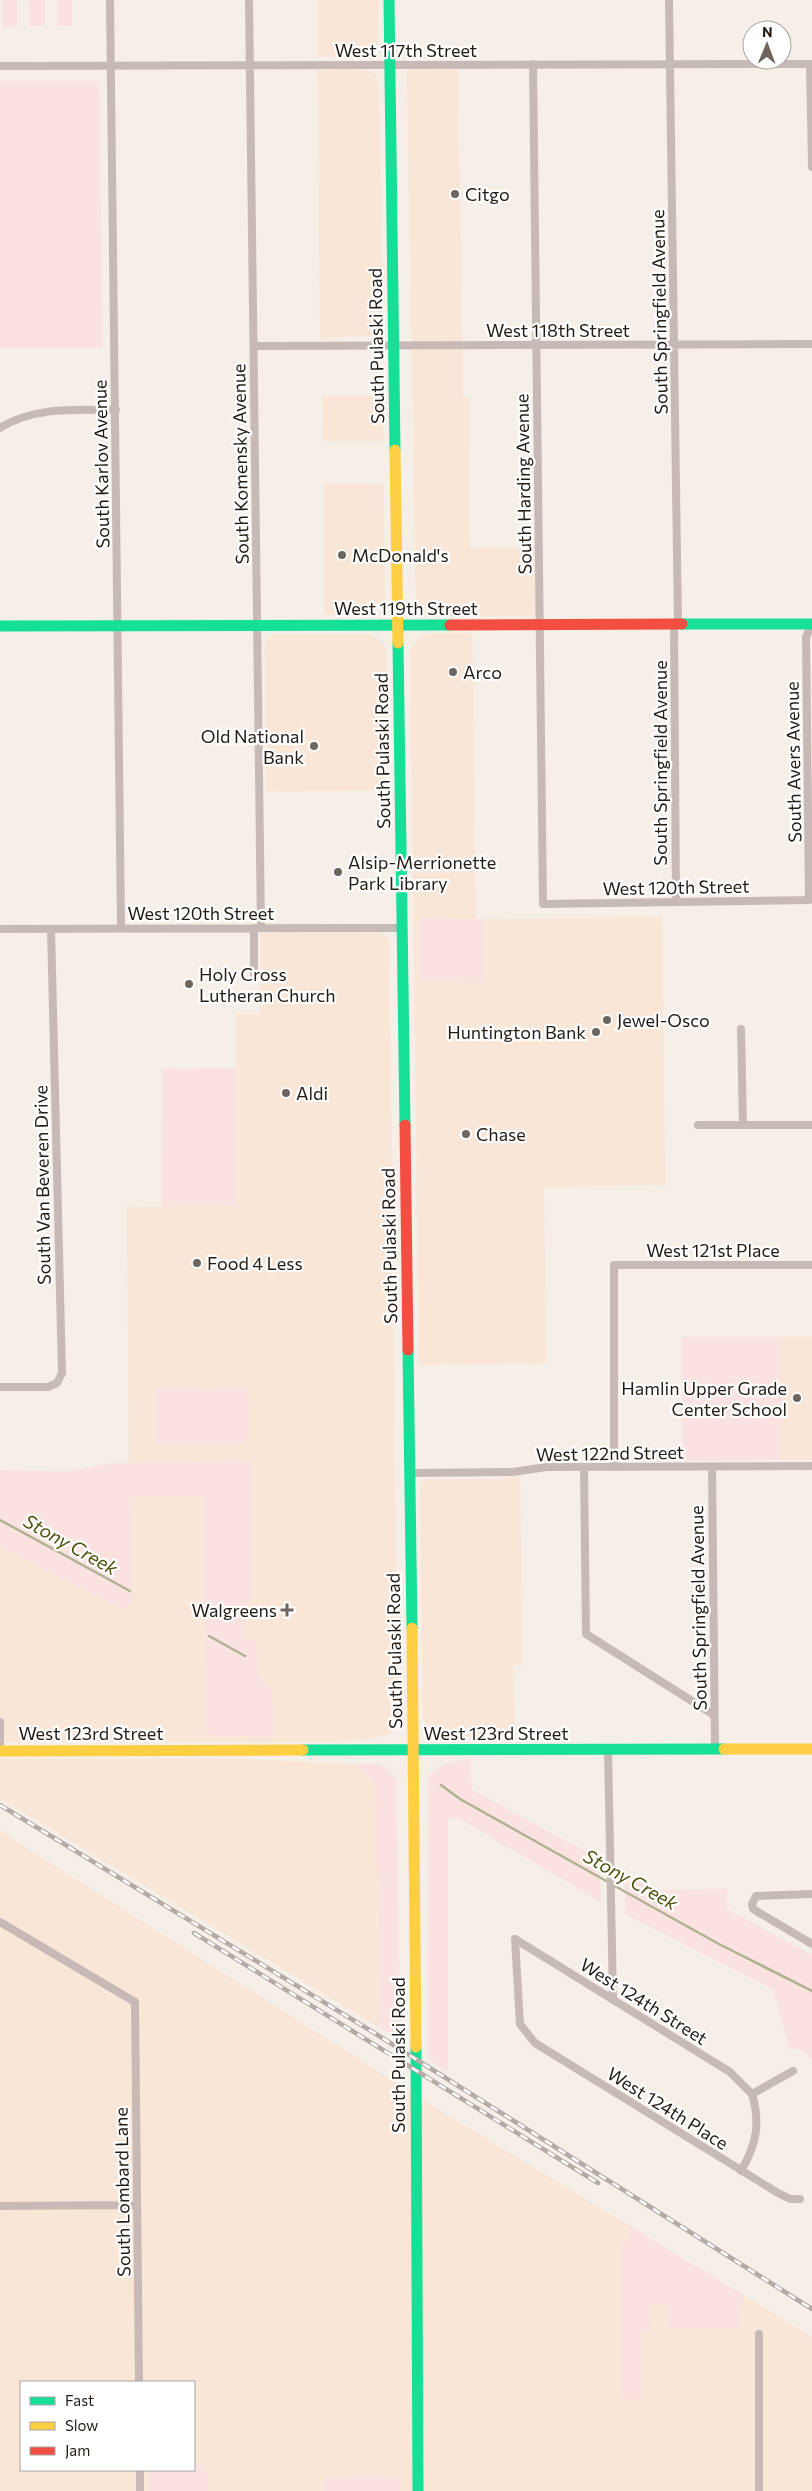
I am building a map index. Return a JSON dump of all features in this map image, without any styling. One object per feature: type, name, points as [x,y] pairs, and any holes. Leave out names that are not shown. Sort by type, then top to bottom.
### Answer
[{"type":"main road","name":"South Pulaski Road","points":[[389,0],[413,1750],[418,2491]]},
{"type":"main road","name":"West 119th Street","points":[[0,626],[257,627],[812,624]]},
{"type":"main road","name":"West 123rd Street","points":[[0,1751],[812,1749]]},
{"type":"street","name":"South Karlov Avenue","points":[[110,0],[121,928]]},
{"type":"street","name":"South Komensky Avenue","points":[[249,0],[257,627],[258,928],[254,977]]},
{"type":"street","name":"South Springfield Avenue","points":[[669,0],[675,345],[676,902]]},
{"type":"street","name":"South Harding Avenue","points":[[533,64],[543,904]]},
{"type":"street","name":"West 117th Street","points":[[0,66],[811,64]]},
{"type":"street","points":[[811,64],[812,167]]},
{"type":"street","name":"West 118th Street","points":[[254,346],[812,344]]},
{"type":"street","points":[[0,428],[10,421],[42,412],[116,410]]},
{"type":"street","name":"South Avers Avenue","points":[[809,900],[806,637],[812,624]]},
{"type":"street","name":"West 120th Street","points":[[543,904],[809,900]]},
{"type":"street","name":"West 120th Street","points":[[0,929],[402,928]]},
{"type":"street","name":"South Van Beveren Drive","points":[[1,1388],[48,1388],[57,1383],[62,1373],[52,929]]},
{"type":"street","points":[[741,1029],[743,1125]]},
{"type":"street","points":[[698,1125],[812,1125]]},
{"type":"street","name":"West 121st Place","points":[[614,1467],[614,1265],[812,1265]]},
{"type":"street","name":"West 122nd Street","points":[[409,1473],[513,1472],[547,1467],[812,1466]]},
{"type":"street","points":[[584,1467],[586,1634],[714,1715]]},
{"type":"street","name":"South Springfield Avenue","points":[[712,1467],[715,1750]]},
{"type":"street","points":[[0,1722],[0,1751]]},
{"type":"street","points":[[608,1750],[613,1999]]},
{"type":"street","points":[[812,1894],[769,1894],[756,1896],[752,1904],[753,1909],[761,1916],[812,1944]]},
{"type":"street","name":"South Lombard Lane","points":[[0,1922],[134,2002],[139,2381]]},
{"type":"street","name":"West 124th Street","points":[[526,2033],[520,2024],[518,2011],[515,1940],[730,2072],[752,2094]]},
{"type":"street","name":"West 124th Place","points":[[526,2033],[545,2050],[741,2171],[783,2196],[800,2199]]},
{"type":"street","points":[[741,2171],[751,2153],[757,2134],[757,2112],[752,2094],[793,2071]]},
{"type":"street","points":[[0,2206],[136,2205]]},
{"type":"street","points":[[759,2334],[759,2491]]},
{"type":"street","points":[[140,2471],[140,2491]]},
{"type":"shaded area","points":[[2,0],[17,0],[17,26],[2,27]]},
{"type":"shaded area","points":[[29,0],[45,0],[45,26],[30,26]]},
{"type":"shaded area","points":[[57,0],[72,0],[72,26],[57,26]]},
{"type":"shaded area","points":[[317,0],[379,0],[378,48],[370,56],[317,57]]},
{"type":"shaded area","points":[[407,66],[458,66],[463,397],[469,398],[470,548],[535,547],[536,616],[425,617],[416,610]]},
{"type":"shaded area","points":[[353,69],[376,74],[379,83],[383,324],[374,336],[320,338],[318,70]]},
{"type":"shaded area","points":[[0,81],[99,81],[103,348],[0,348]]},
{"type":"shaded area","points":[[322,396],[384,396],[383,441],[323,441]]},
{"type":"shaded area","points":[[324,484],[383,484],[385,598],[382,606],[374,612],[367,614],[324,615]]},
{"type":"shaded area","points":[[472,633],[476,919],[662,917],[665,1185],[544,1187],[546,1363],[419,1365],[410,652],[420,636]]},
{"type":"shaded area","points":[[273,634],[369,634],[382,641],[386,649],[387,790],[266,791],[265,643]]},
{"type":"shaded area","points":[[420,917],[485,919],[485,983],[420,981]]},
{"type":"shaded area","points":[[260,933],[377,933],[385,936],[389,941],[398,1714],[396,1727],[387,1735],[364,1740],[337,1742],[0,1742],[0,1546],[122,1608],[135,1496],[203,1496],[206,1735],[265,1681],[258,1677],[256,1640],[246,1640],[246,1601],[252,1601],[252,1464],[249,1460],[129,1462],[127,1207],[237,1205],[236,1014],[260,1014]]},
{"type":"shaded area","points":[[236,1068],[237,1206],[161,1206],[162,1069]]},
{"type":"shaded area","points":[[681,1337],[782,1337],[782,1460],[682,1461]]},
{"type":"shaded area","name":"Hamlin Upper Grade Center School","points":[[782,1337],[812,1337],[812,1460],[782,1460]]},
{"type":"shaded area","points":[[245,1386],[248,1390],[249,1428],[248,1435],[241,1444],[156,1444],[155,1388]]},
{"type":"shaded area","points":[[249,1460],[252,1464],[252,1601],[246,1602],[246,1640],[256,1640],[258,1677],[271,1687],[274,1713],[273,1737],[206,1735],[203,1496],[135,1496],[132,1527],[133,1604],[122,1609],[0,1546],[0,1470],[69,1471],[113,1463]]},
{"type":"shaded area","points":[[520,1476],[522,1665],[513,1665],[515,1738],[441,1736],[434,1734],[423,1719],[420,1485],[427,1479],[503,1479]]},
{"type":"shaded area","points":[[0,1759],[239,1759],[351,1764],[364,1772],[371,1778],[375,1788],[377,1806],[377,2026],[0,1798]]},
{"type":"shaded area","points":[[471,1759],[472,1790],[600,1859],[601,1902],[460,1819],[448,1818],[448,2072],[428,2060],[428,1778],[441,1766]]},
{"type":"shaded area","points":[[351,1764],[377,1764],[383,1766],[388,1769],[396,1780],[401,2041],[377,2026],[378,1913],[375,1788],[371,1778]]},
{"type":"shaded area","points":[[0,1831],[434,2107],[812,2337],[812,2491],[0,2491]]},
{"type":"shaded area","points":[[625,1872],[657,1890],[727,1889],[727,1909],[812,1955],[812,2062],[803,2051],[789,2049],[774,1990],[625,1914]]},
{"type":"shaded area","points":[[630,2226],[743,2295],[739,2328],[667,2328],[666,2304],[650,2303],[651,2333],[641,2333],[642,2399],[621,2399],[621,2241],[629,2242]]},
{"type":"shaded area","points":[[195,2466],[207,2466],[208,2491],[149,2491],[148,2471],[195,2471]]},
{"type":"shaded area","points":[[400,2475],[400,2491],[324,2491],[324,2477]]},
{"type":"waterway","name":"Stony Creek","points":[[0,1520],[130,1591]]},
{"type":"waterway","name":"Stony Creek","points":[[209,1636],[245,1656]]},
{"type":"waterway","name":"Stony Creek","points":[[441,1785],[460,1799],[608,1882]]},
{"type":"waterway","name":"Stony Creek","points":[[613,1885],[717,1943],[812,1991]]},
{"type":"railway","points":[[0,1805],[376,2034],[812,2309]]},
{"type":"railway","points":[[194,1933],[598,2183]]},
{"type":"traffic: fast","points":[[389,0],[395,450]]},
{"type":"traffic: fast","points":[[682,624],[812,624]]},
{"type":"traffic: fast","points":[[0,626],[450,625]]},
{"type":"traffic: fast","points":[[398,643],[405,1125]]},
{"type":"traffic: fast","points":[[408,1350],[412,1628]]},
{"type":"traffic: fast","points":[[303,1750],[724,1749]]},
{"type":"traffic: fast","points":[[416,2047],[418,2491]]},
{"type":"traffic: slow","points":[[395,450],[398,643]]},
{"type":"traffic: slow","points":[[412,1628],[416,2047]]},
{"type":"traffic: slow","points":[[724,1749],[812,1749]]},
{"type":"traffic: slow","points":[[0,1751],[303,1750]]},
{"type":"traffic: jam","points":[[450,625],[682,624]]},
{"type":"traffic: jam","points":[[405,1125],[408,1350]]},
{"type":"place","name":"Citgo","points":[[455,194]]},
{"type":"place","name":"McDonald's","points":[[342,555]]},
{"type":"place","name":"Arco","points":[[453,672]]},
{"type":"place","name":"Old National Bank","points":[[314,746]]},
{"type":"place","name":"Alsip-Merrionette Park Library","points":[[338,872]]},
{"type":"place","name":"Holy Cross Lutheran Church","points":[[189,984]]},
{"type":"place","name":"Jewel-Osco","points":[[607,1020]]},
{"type":"place","name":"Huntington Bank","points":[[596,1032]]},
{"type":"place","name":"Aldi","points":[[286,1093]]},
{"type":"place","name":"Chase","points":[[466,1134]]},
{"type":"place","name":"Food 4 Less","points":[[197,1263]]},
{"type":"place","name":"Hamlin Upper Grade Center School","points":[[797,1398]]},
{"type":"place","name":"Walgreens","points":[[287,1610]]}]
